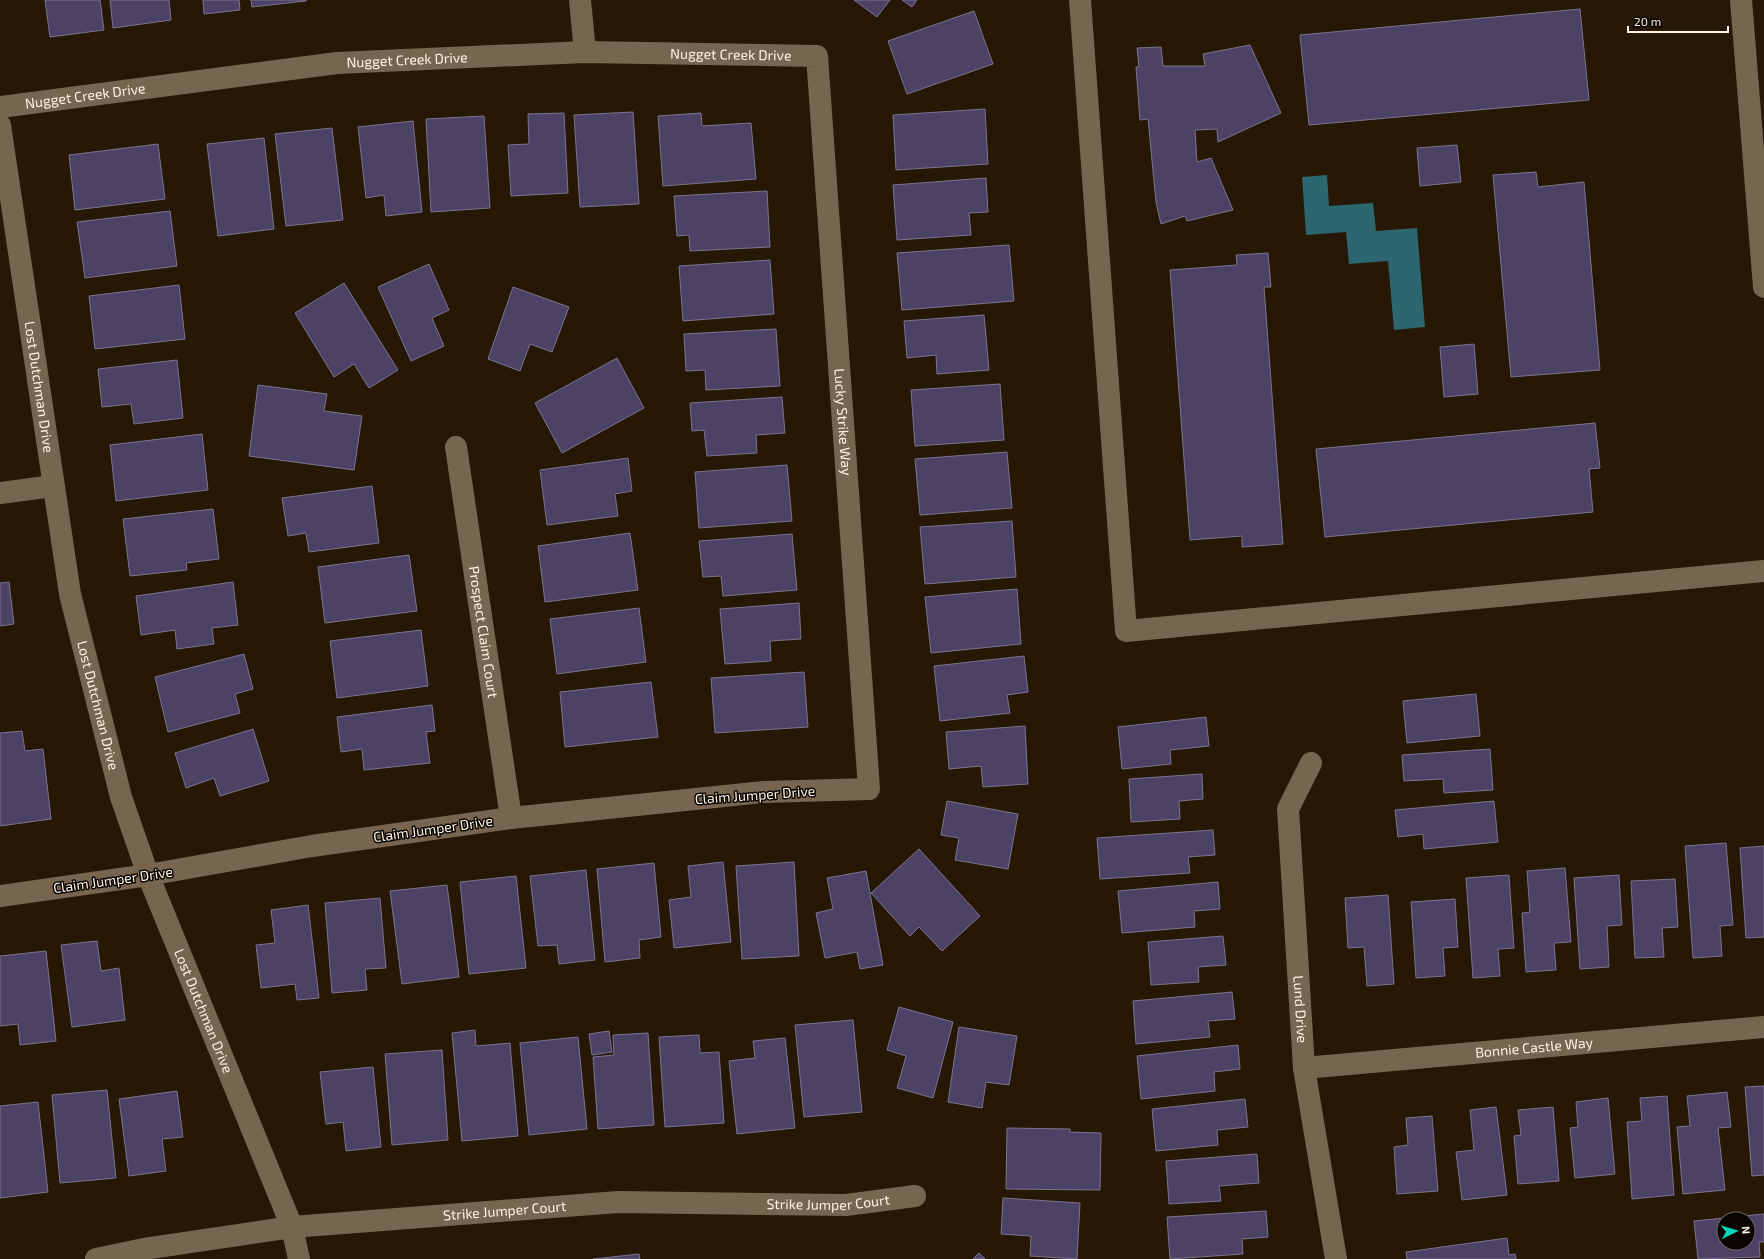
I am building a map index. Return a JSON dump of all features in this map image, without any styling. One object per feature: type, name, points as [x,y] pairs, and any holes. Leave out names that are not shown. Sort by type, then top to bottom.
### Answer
[{"type":"street","points":[[580,0],[585,52]]},
{"type":"street","points":[[1080,0],[1126,631],[1764,571]]},
{"type":"street","points":[[1741,0],[1764,287]]},
{"type":"street","name":"Nugget Creek Drive","points":[[0,107],[337,63],[585,52],[817,56]]},
{"type":"street","name":"Lucky Strike Way","points":[[817,56],[869,789]]},
{"type":"street","name":"Lost Dutchman Drive","points":[[0,125],[53,486],[72,602],[121,797],[148,875],[292,1227],[300,1259]]},
{"type":"street","name":"Prospect Claim Court","points":[[456,446],[511,818]]},
{"type":"street","points":[[0,493],[53,486]]},
{"type":"street","name":"Lund Drive","points":[[1311,763],[1288,809],[1304,1068],[1336,1259]]},
{"type":"street","name":"Claim Jumper Drive","points":[[0,896],[148,875],[312,846],[511,818],[764,792],[869,789]]},
{"type":"street","name":"Bonnie Castle Way","points":[[1304,1068],[1764,1027]]},
{"type":"street","name":"Strike Jumper Court","points":[[96,1259],[144,1249],[292,1227],[618,1202],[846,1205],[915,1196]]},
{"type":"water","points":[[1327,175],[1329,206],[1373,203],[1376,231],[1417,228],[1425,327],[1394,330],[1388,261],[1349,264],[1346,232],[1306,235],[1302,177]]},
{"type":"building","points":[[45,0],[100,0],[104,30],[50,37]]},
{"type":"building","points":[[110,0],[169,0],[171,20],[113,28]]},
{"type":"building","points":[[203,0],[239,0],[240,10],[204,14]]},
{"type":"building","points":[[251,0],[306,0],[306,1],[252,7]]},
{"type":"building","points":[[854,0],[890,0],[877,17]]},
{"type":"building","points":[[902,0],[917,0],[912,7]]},
{"type":"building","points":[[1580,9],[1589,100],[1309,125],[1300,35]]},
{"type":"building","points":[[974,11],[993,64],[907,94],[888,41]]},
{"type":"building","points":[[1250,45],[1281,113],[1218,142],[1217,129],[1195,130],[1197,162],[1211,158],[1233,210],[1187,221],[1185,216],[1161,224],[1156,202],[1148,119],[1140,120],[1136,67],[1139,67],[1137,48],[1161,47],[1163,66],[1205,66],[1203,54]]},
{"type":"building","points":[[985,109],[988,164],[896,170],[893,115]]},
{"type":"building","points":[[633,112],[639,204],[580,207],[574,115]]},
{"type":"building","points":[[564,113],[568,193],[511,196],[508,145],[529,144],[528,114]]},
{"type":"building","points":[[701,113],[702,126],[751,123],[756,179],[663,186],[658,116]]},
{"type":"building","points":[[484,116],[490,208],[431,212],[426,119]]},
{"type":"building","points":[[413,121],[422,212],[386,216],[384,195],[366,198],[358,127]]},
{"type":"building","points":[[332,128],[343,220],[286,226],[275,134]]},
{"type":"building","points":[[264,138],[274,229],[218,236],[207,144]]},
{"type":"building","points":[[158,144],[165,199],[75,210],[69,155]]},
{"type":"building","points":[[1457,145],[1461,182],[1420,186],[1417,148]]},
{"type":"building","points":[[1536,172],[1538,187],[1584,182],[1600,370],[1511,377],[1493,175]]},
{"type":"building","points":[[986,178],[988,212],[969,213],[971,235],[897,240],[893,185]]},
{"type":"building","points":[[767,191],[770,247],[690,251],[689,235],[677,236],[674,196]]},
{"type":"building","points":[[170,211],[177,266],[85,278],[77,222]]},
{"type":"building","points":[[1009,245],[1014,301],[902,310],[897,253]]},
{"type":"building","points":[[1268,253],[1271,287],[1264,287],[1283,544],[1242,547],[1242,536],[1190,540],[1170,270],[1237,265],[1236,255]]},
{"type":"building","points":[[770,260],[774,314],[683,321],[679,266]]},
{"type":"building","points":[[429,264],[449,310],[432,318],[444,346],[411,361],[378,287]]},
{"type":"building","points":[[344,283],[398,370],[369,388],[354,364],[334,377],[295,313]]},
{"type":"building","points":[[179,285],[185,339],[95,349],[89,296]]},
{"type":"building","points":[[513,287],[569,307],[552,352],[530,344],[520,371],[488,359]]},
{"type":"building","points":[[984,315],[989,370],[937,374],[936,355],[907,358],[904,321]]},
{"type":"building","points":[[776,329],[780,386],[706,390],[705,370],[686,371],[684,334]]},
{"type":"building","points":[[1474,344],[1478,394],[1444,397],[1440,347]]},
{"type":"building","points":[[617,358],[644,408],[562,453],[535,403]]},
{"type":"building","points":[[177,360],[183,418],[134,424],[131,404],[102,407],[98,369]]},
{"type":"building","points":[[1000,384],[1004,440],[915,446],[911,390]]},
{"type":"building","points":[[258,385],[327,394],[324,411],[362,416],[354,470],[249,456]]},
{"type":"building","points":[[782,397],[785,433],[756,435],[757,453],[707,456],[704,430],[692,431],[690,403]]},
{"type":"building","points":[[1595,423],[1600,468],[1589,469],[1593,512],[1325,537],[1316,449]]},
{"type":"building","points":[[202,434],[208,490],[116,501],[110,445]]},
{"type":"building","points":[[1007,452],[1012,508],[920,515],[915,459]]},
{"type":"building","points":[[628,458],[632,491],[615,494],[618,516],[547,525],[540,470]]},
{"type":"building","points":[[787,465],[792,521],[699,528],[695,472]]},
{"type":"building","points":[[372,486],[379,543],[309,552],[306,533],[288,536],[282,498]]},
{"type":"building","points":[[213,509],[219,559],[186,563],[187,570],[130,576],[123,519]]},
{"type":"building","points":[[1012,521],[1016,577],[925,584],[920,527]]},
{"type":"building","points":[[630,533],[638,590],[545,602],[538,546]]},
{"type":"building","points":[[792,534],[797,590],[723,596],[721,576],[703,577],[699,541]]},
{"type":"building","points":[[409,555],[417,611],[325,623],[318,567]]},
{"type":"building","points":[[9,582],[14,624],[0,626],[0,583]]},
{"type":"building","points":[[233,582],[238,625],[212,628],[214,644],[177,649],[175,630],[141,635],[136,596]]},
{"type":"building","points":[[1017,589],[1021,644],[931,653],[925,597]]},
{"type":"building","points":[[799,603],[801,639],[770,641],[771,661],[725,664],[720,609]]},
{"type":"building","points":[[639,608],[646,662],[557,674],[550,619]]},
{"type":"building","points":[[421,630],[428,686],[337,698],[330,641]]},
{"type":"building","points":[[244,654],[253,689],[235,694],[240,713],[168,732],[155,677]]},
{"type":"building","points":[[1024,656],[1028,692],[1007,695],[1010,713],[940,721],[934,666]]},
{"type":"building","points":[[804,672],[808,727],[715,733],[711,678]]},
{"type":"building","points":[[651,682],[658,737],[565,747],[560,692]]},
{"type":"building","points":[[1476,694],[1480,736],[1407,743],[1403,701]]},
{"type":"building","points":[[432,705],[435,731],[426,732],[430,763],[364,770],[362,749],[341,752],[337,717]]},
{"type":"building","points":[[1206,717],[1209,746],[1170,750],[1171,764],[1122,769],[1118,727]]},
{"type":"building","points":[[1025,726],[1028,784],[983,787],[981,766],[949,769],[946,732]]},
{"type":"building","points":[[253,729],[269,781],[220,796],[214,778],[186,788],[175,753]]},
{"type":"building","points":[[22,731],[25,751],[43,749],[51,819],[0,826],[0,733]]},
{"type":"building","points":[[1490,749],[1493,790],[1444,793],[1443,779],[1404,781],[1402,755]]},
{"type":"building","points":[[1202,774],[1203,799],[1179,801],[1180,819],[1131,822],[1129,779]]},
{"type":"building","points":[[947,801],[1018,814],[1008,869],[955,860],[959,838],[941,835]]},
{"type":"building","points":[[1494,801],[1498,842],[1424,849],[1423,834],[1398,837],[1395,810]]},
{"type":"building","points":[[1213,830],[1215,855],[1188,857],[1190,873],[1100,879],[1097,838]]},
{"type":"building","points":[[1726,843],[1733,925],[1720,926],[1722,956],[1693,958],[1685,846]]},
{"type":"building","points":[[1764,846],[1764,937],[1746,938],[1740,848]]},
{"type":"building","points":[[919,849],[980,916],[942,951],[919,927],[910,936],[871,893]]},
{"type":"building","points":[[723,862],[731,942],[674,948],[669,900],[691,897],[688,866]]},
{"type":"building","points":[[794,862],[799,956],[742,959],[736,866]]},
{"type":"building","points":[[654,863],[661,937],[639,940],[640,958],[605,962],[597,869]]},
{"type":"building","points":[[1565,868],[1571,942],[1554,943],[1556,970],[1526,972],[1522,913],[1530,912],[1527,871]]},
{"type":"building","points":[[586,870],[595,960],[559,964],[557,945],[538,946],[530,876]]},
{"type":"building","points":[[866,871],[883,965],[860,969],[857,952],[825,958],[816,913],[833,909],[827,878]]},
{"type":"building","points":[[1509,875],[1514,948],[1498,949],[1500,976],[1473,978],[1466,878]]},
{"type":"building","points":[[1619,875],[1622,925],[1607,926],[1609,967],[1580,969],[1574,878]]},
{"type":"building","points":[[516,876],[526,968],[469,974],[460,882]]},
{"type":"building","points":[[1675,879],[1678,927],[1662,928],[1664,957],[1635,958],[1631,881]]},
{"type":"building","points":[[1218,882],[1220,909],[1194,911],[1195,927],[1122,933],[1118,891]]},
{"type":"building","points":[[447,885],[459,977],[402,984],[390,891]]},
{"type":"building","points":[[1388,895],[1394,984],[1367,986],[1364,947],[1348,948],[1345,898]]},
{"type":"building","points":[[380,898],[386,968],[365,969],[367,990],[332,993],[325,903]]},
{"type":"building","points":[[1455,899],[1458,947],[1443,948],[1445,976],[1416,978],[1411,902]]},
{"type":"building","points":[[308,905],[319,998],[297,1000],[295,984],[261,988],[256,945],[275,943],[271,910]]},
{"type":"building","points":[[1223,936],[1226,965],[1198,967],[1199,982],[1151,985],[1148,942]]},
{"type":"building","points":[[97,941],[101,971],[119,968],[125,1020],[72,1027],[61,945]]},
{"type":"building","points":[[46,951],[56,1041],[20,1045],[18,1024],[0,1026],[0,956]]},
{"type":"building","points":[[1232,992],[1235,1019],[1208,1021],[1210,1037],[1136,1044],[1133,1001]]},
{"type":"building","points":[[899,1007],[953,1022],[933,1098],[897,1088],[906,1056],[887,1050]]},
{"type":"building","points":[[853,1020],[862,1112],[804,1117],[795,1025]]},
{"type":"building","points":[[959,1027],[1017,1036],[1009,1085],[986,1082],[982,1108],[948,1102]]},
{"type":"building","points":[[475,1030],[476,1046],[510,1043],[518,1136],[462,1141],[452,1033]]},
{"type":"building","points":[[609,1031],[612,1052],[592,1055],[589,1034]]},
{"type":"building","points":[[648,1033],[654,1125],[598,1129],[593,1057],[614,1055],[613,1035]]},
{"type":"building","points":[[699,1035],[700,1053],[719,1052],[724,1123],[665,1127],[659,1037]]},
{"type":"building","points":[[578,1037],[587,1129],[529,1135],[520,1043]]},
{"type":"building","points":[[785,1038],[795,1128],[737,1134],[729,1061],[755,1058],[753,1041]]},
{"type":"building","points":[[1238,1045],[1240,1069],[1214,1072],[1215,1091],[1141,1099],[1137,1056]]},
{"type":"building","points":[[442,1050],[448,1140],[392,1145],[385,1054]]},
{"type":"building","points":[[373,1067],[381,1147],[346,1151],[343,1122],[326,1124],[320,1072]]},
{"type":"building","points":[[1764,1086],[1764,1175],[1752,1176],[1745,1087]]},
{"type":"building","points":[[107,1090],[116,1178],[60,1183],[52,1095]]},
{"type":"building","points":[[177,1091],[183,1137],[162,1139],[166,1171],[129,1176],[119,1099]]},
{"type":"building","points":[[1727,1092],[1731,1127],[1718,1128],[1725,1190],[1683,1194],[1677,1127],[1690,1126],[1687,1096]]},
{"type":"building","points":[[1667,1096],[1674,1195],[1632,1199],[1627,1122],[1642,1121],[1640,1098]]},
{"type":"building","points":[[1608,1098],[1615,1174],[1575,1178],[1570,1128],[1578,1127],[1576,1102]]},
{"type":"building","points":[[1245,1099],[1248,1127],[1217,1130],[1218,1145],[1156,1151],[1152,1109]]},
{"type":"building","points":[[38,1102],[48,1192],[0,1198],[0,1106]]},
{"type":"building","points":[[1496,1107],[1507,1195],[1462,1200],[1456,1152],[1474,1150],[1470,1110]]},
{"type":"building","points":[[1553,1107],[1559,1181],[1518,1184],[1514,1136],[1521,1135],[1518,1110]]},
{"type":"building","points":[[1432,1116],[1438,1191],[1397,1194],[1394,1147],[1408,1145],[1406,1118]]},
{"type":"building","points":[[1007,1128],[1070,1129],[1070,1132],[1101,1133],[1100,1190],[1006,1189]]},
{"type":"building","points":[[1257,1154],[1259,1183],[1219,1186],[1221,1201],[1169,1204],[1166,1161]]},
{"type":"building","points":[[1003,1198],[1080,1203],[1077,1259],[1030,1256],[1031,1236],[1001,1234]]},
{"type":"building","points":[[1266,1211],[1268,1237],[1242,1239],[1243,1254],[1170,1259],[1167,1217]]},
{"type":"building","points":[[1764,1214],[1764,1242],[1759,1242],[1760,1257],[1698,1259],[1694,1221],[1716,1219],[1716,1251],[1756,1251],[1756,1215]]},
{"type":"building","points":[[1507,1238],[1509,1255],[1515,1254],[1516,1259],[1407,1259],[1406,1252]]},
{"type":"building","points":[[979,1253],[985,1259],[973,1259]]},
{"type":"building","points":[[639,1254],[640,1259],[593,1259]]}]
